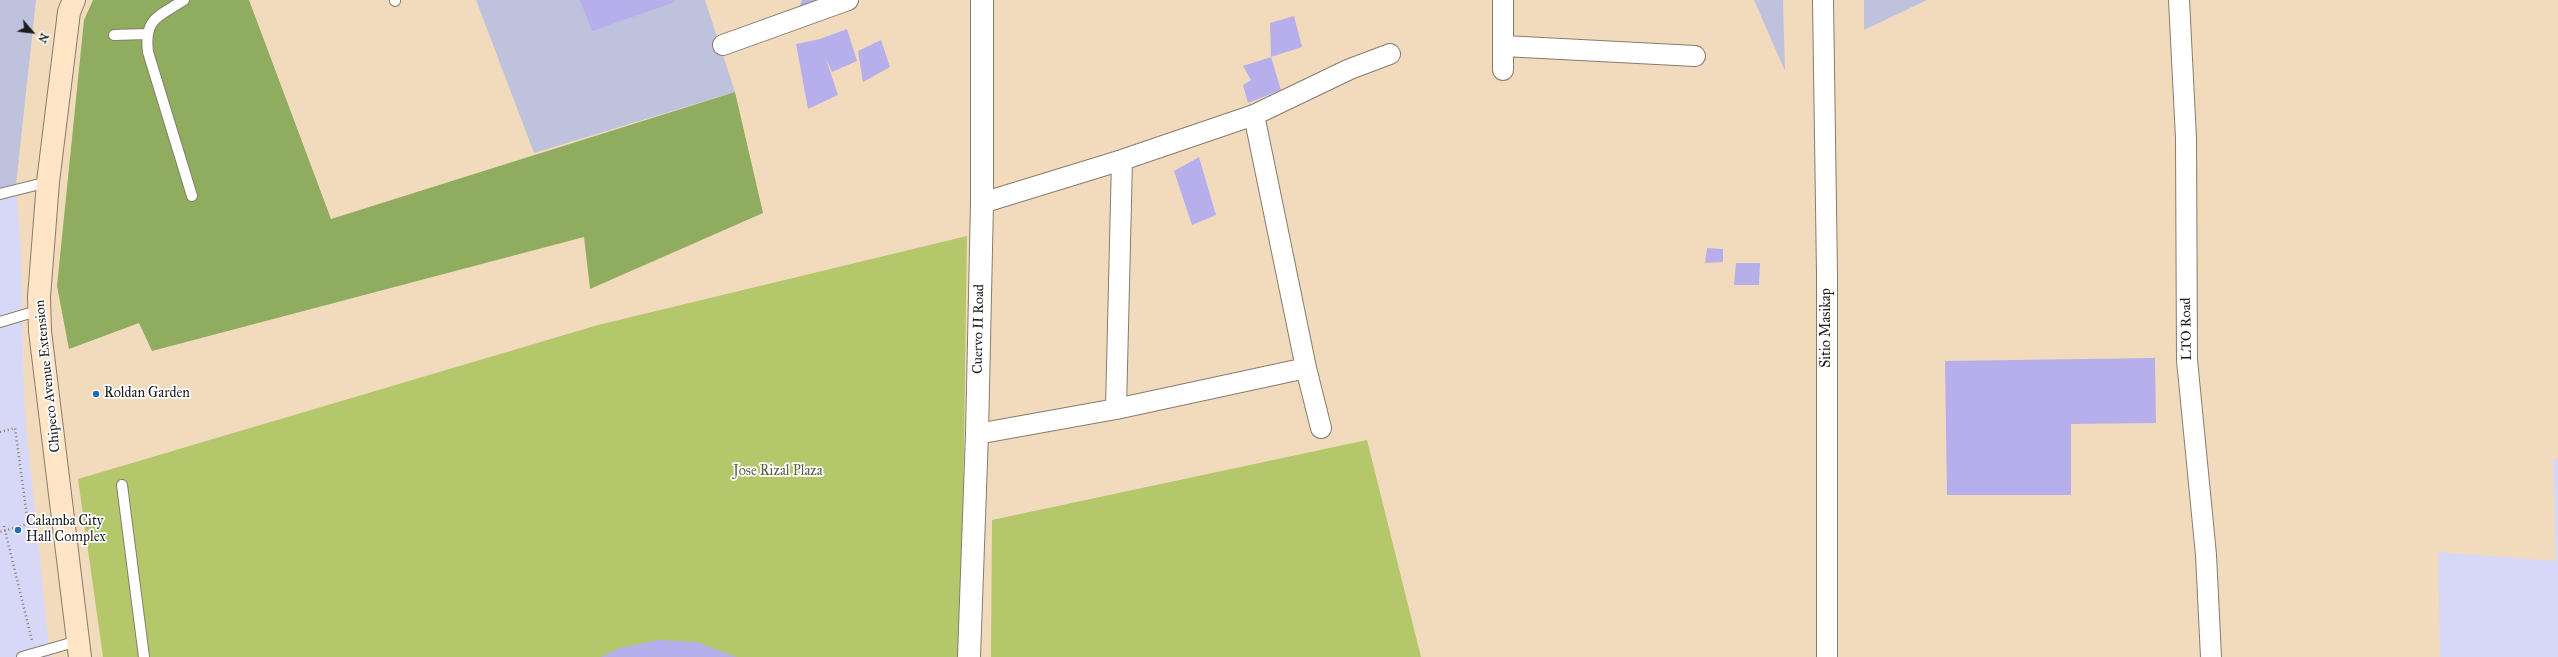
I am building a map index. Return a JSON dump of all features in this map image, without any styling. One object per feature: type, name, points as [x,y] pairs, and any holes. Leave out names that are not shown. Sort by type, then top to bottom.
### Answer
[{"type":"main road","name":"Chipeco Avenue Extension","points":[[74,0],[69,12],[48,182],[40,310],[79,649]]},
{"type":"street","points":[[723,45],[848,0]]},
{"type":"street","name":"Cuervo II Road","points":[[969,657],[978,434],[982,203],[982,0]]},
{"type":"street","points":[[1503,0],[1503,70]]},
{"type":"street","name":"Sitio Masikap","points":[[1823,0],[1827,274],[1827,657]]},
{"type":"street","name":"LTO Road","points":[[2179,0],[2186,138],[2187,360],[2206,555],[2211,657]]},
{"type":"street","points":[[1504,46],[1696,56]]},
{"type":"street","points":[[982,203],[1122,160],[1254,115],[1350,68],[1390,54]]},
{"type":"street","points":[[1254,115],[1306,368],[1321,428]]},
{"type":"street","points":[[1116,409],[1122,160]]},
{"type":"street","points":[[978,434],[1116,409],[1306,368]]},
{"type":"lane","points":[[184,0],[155,18],[146,34],[148,52],[192,196]]},
{"type":"lane","points":[[114,35],[146,34]]},
{"type":"lane","points":[[0,194],[48,182]]},
{"type":"lane","points":[[0,322],[40,310]]},
{"type":"lane","points":[[122,485],[144,657]]},
{"type":"lane","points":[[22,657],[79,649]]},
{"type":"path","points":[[0,432],[16,428],[28,524],[0,532]]},
{"type":"path","points":[[4,526],[35,654]]},
{"type":"shaded area","points":[[0,0],[36,0],[16,185],[0,189]]},
{"type":"shaded area","points":[[476,0],[705,0],[735,92],[534,153]]},
{"type":"shaded area","points":[[1754,0],[1783,0],[1785,71]]},
{"type":"shaded area","points":[[1864,0],[1927,0],[1864,30]]},
{"type":"shaded area","name":"Calamba City Hall Complex","points":[[16,185],[21,251],[24,403],[50,657],[0,657],[0,189]]},
{"type":"shaded area","points":[[2553,459],[2558,459],[2558,657],[2440,657],[2438,552],[2556,561]]},
{"type":"green space","points":[[93,0],[249,0],[331,219],[735,92],[763,213],[590,289],[584,237],[152,351],[139,323],[69,349],[57,286],[84,20]]},
{"type":"green space","name":"Jose Rizal Plaza","points":[[967,236],[961,657],[103,657],[78,479],[598,325]]},
{"type":"green space","points":[[1367,440],[1421,657],[991,657],[992,520]]},
{"type":"building","points":[[580,0],[674,0],[675,2],[592,31]]},
{"type":"building","points":[[802,0],[823,0],[798,10]]},
{"type":"building","points":[[1294,16],[1302,47],[1271,57],[1270,23]]},
{"type":"building","points":[[847,29],[857,61],[832,72],[826,59],[838,95],[808,109],[796,44],[820,39]]},
{"type":"building","points":[[881,40],[890,67],[863,82],[858,51]]},
{"type":"building","points":[[1271,57],[1281,90],[1248,103],[1243,85],[1251,80],[1243,66]]},
{"type":"building","points":[[1199,157],[1216,215],[1192,225],[1174,171]]},
{"type":"building","points":[[1707,248],[1723,249],[1723,262],[1705,263]]},
{"type":"building","points":[[1736,263],[1760,263],[1759,285],[1734,285]]},
{"type":"building","points":[[2155,358],[2156,423],[2071,424],[2071,495],[1947,495],[1945,361]]},
{"type":"building","points":[[658,640],[696,642],[737,657],[600,657],[620,648]]},
{"type":"place","name":"Roldan Garden","points":[[96,394]]},
{"type":"place","name":"Calamba City Hall Complex","points":[[18,530]]}]
